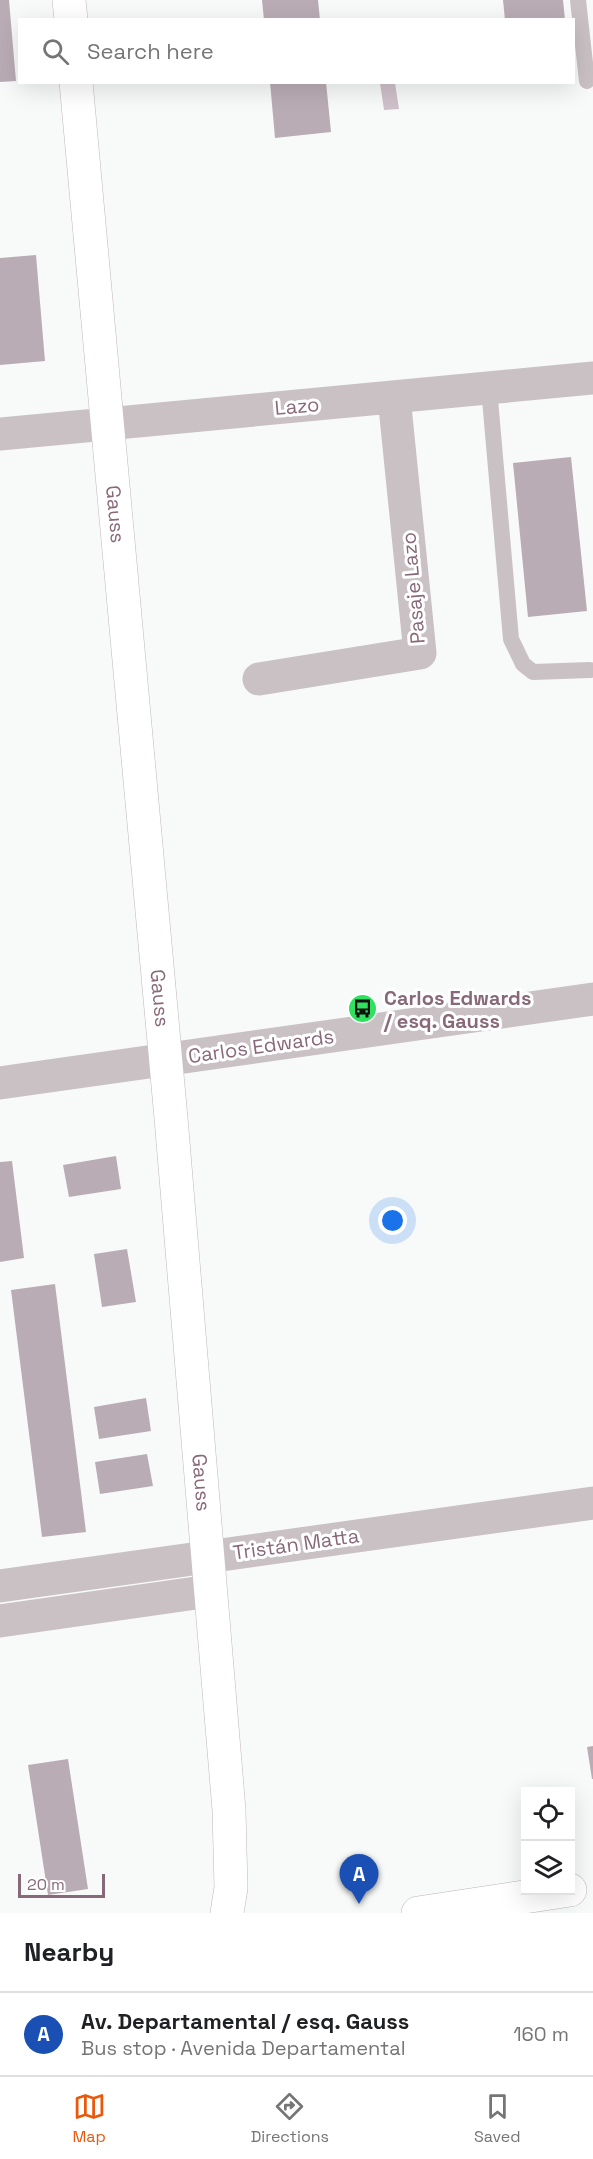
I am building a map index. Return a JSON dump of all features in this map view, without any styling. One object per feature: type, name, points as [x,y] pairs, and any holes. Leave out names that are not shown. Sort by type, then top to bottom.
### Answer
[{"type":"street","points":[[69,0],[71,18]]},
{"type":"street","name":"Gauss","points":[[76,84],[166,1059],[229,1810],[231,1888],[227,1913]]},
{"type":"street","name":"Lazo","points":[[0,434],[593,378]]},
{"type":"street","name":"Pasaje Lazo","points":[[259,679],[420,653],[394,397]]},
{"type":"street","name":"Carlos Edwards","points":[[0,1083],[593,999]]},
{"type":"street","name":"Tristán Matta","points":[[0,1586],[593,1503]]},
{"type":"street","points":[[0,1621],[210,1591]]},
{"type":"street","points":[[575,1889],[593,1887]]},
{"type":"street","points":[[418,1913],[537,1895]]},
{"type":"lane","points":[[578,0],[587,81]]},
{"type":"lane","points":[[489,388],[511,639],[523,664],[533,672],[590,670]]},
{"type":"shaded area","points":[[380,84],[395,84],[399,109],[384,110]]},
{"type":"building","points":[[0,0],[9,0],[16,81],[0,82]]},
{"type":"building","points":[[262,0],[318,0],[320,18],[264,18]]},
{"type":"building","points":[[503,0],[563,0],[565,18],[505,18]]},
{"type":"building","points":[[270,84],[326,84],[331,132],[275,138]]},
{"type":"building","points":[[36,255],[45,361],[0,365],[0,258]]},
{"type":"building","points":[[571,457],[587,611],[528,617],[513,463]]},
{"type":"building","points":[[116,1156],[121,1189],[69,1197],[63,1165]]},
{"type":"building","points":[[12,1161],[24,1258],[0,1262],[0,1162]]},
{"type":"building","points":[[127,1249],[136,1302],[102,1307],[94,1254]]},
{"type":"building","points":[[55,1284],[86,1532],[42,1537],[11,1290]]},
{"type":"building","points":[[146,1398],[151,1431],[99,1439],[94,1407]]},
{"type":"building","points":[[147,1454],[153,1486],[100,1494],[95,1462]]},
{"type":"building","points":[[593,1746],[593,1779],[592,1779],[587,1747]]},
{"type":"building","points":[[68,1759],[88,1889],[48,1895],[28,1765]]},
{"type":"place","name":"Carlos Edwards / esq. Gauss","points":[[363,1009]]},
{"type":"place","name":"Av. Departamental / esq. Gauss","points":[[359,1904]]}]
